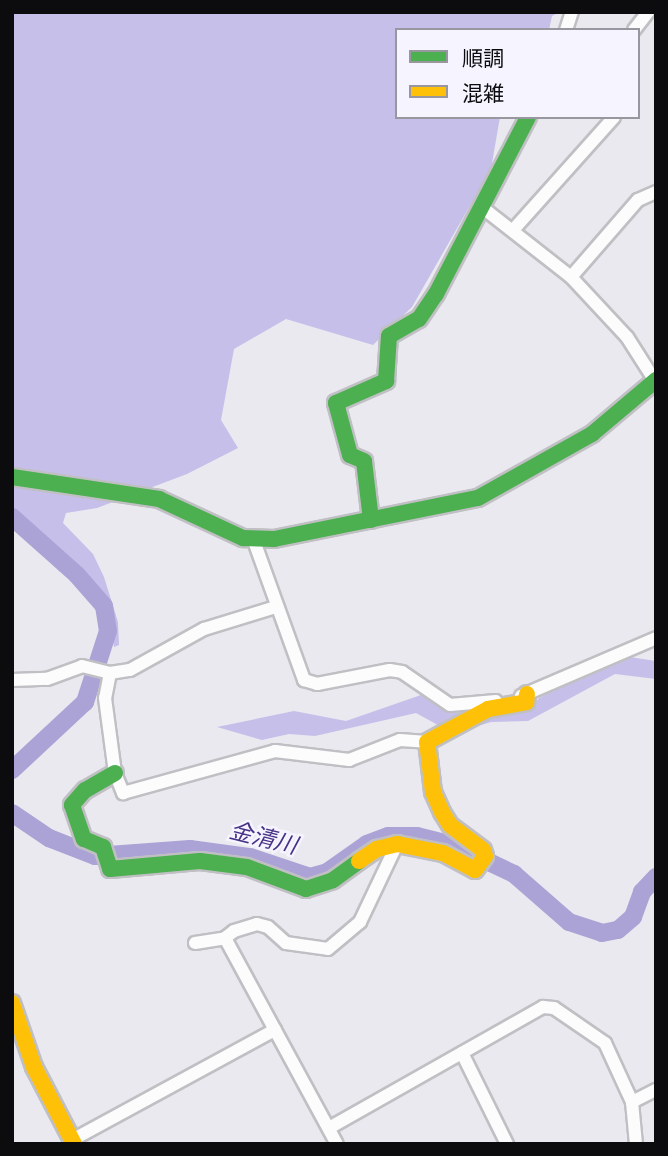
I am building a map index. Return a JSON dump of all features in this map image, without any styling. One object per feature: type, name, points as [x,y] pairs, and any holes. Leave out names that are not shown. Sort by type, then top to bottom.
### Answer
[{"type":"street","points":[[636,28],[648,12]]},
{"type":"street","points":[[372,520],[364,461],[350,455],[336,403],[386,381],[389,336],[419,319],[483,208],[527,119]]},
{"type":"street","points":[[514,229],[612,119]]},
{"type":"street","points":[[571,277],[638,200],[656,192]]},
{"type":"street","points":[[12,477],[159,499],[254,541],[372,520],[489,494],[592,434],[655,381],[627,337],[571,277],[514,229],[483,208]]},
{"type":"street","points":[[254,541],[304,680],[317,684],[402,672],[450,705],[464,707],[527,694],[656,638]]},
{"type":"street","points":[[12,680],[31,682],[91,667],[107,672],[138,666],[204,629],[276,607]]},
{"type":"street","points":[[107,672],[105,698],[115,773],[123,793],[131,794],[223,763],[275,751],[349,760],[400,740],[427,743],[488,709],[526,702],[527,694]]},
{"type":"street","points":[[115,773],[85,790],[72,805],[84,839],[106,858],[110,869],[200,861],[247,867],[306,889],[333,880],[377,849],[397,844],[443,853],[475,870],[481,861],[450,825],[433,792],[427,743]]},
{"type":"street","points":[[195,943],[225,938],[257,924],[268,927],[286,943],[328,949],[360,922],[397,844]]},
{"type":"street","points":[[225,938],[337,1144]]},
{"type":"street","points":[[12,1003],[34,1067],[73,1142],[275,1030]]},
{"type":"street","points":[[328,1128],[543,1007],[554,1008],[605,1043],[632,1102],[636,1144]]},
{"type":"street","points":[[462,1053],[507,1144]]},
{"type":"street","points":[[632,1102],[656,1090]]},
{"type":"shaded area","points":[[12,12],[560,12],[552,16],[549,28],[395,28],[395,119],[500,119],[491,169],[412,307],[373,345],[286,319],[234,349],[221,420],[238,448],[187,474],[97,508],[66,513],[63,523],[93,554],[104,577],[118,622],[119,645],[114,647],[108,606],[94,587],[59,571],[39,546],[12,527]]},
{"type":"shaded area","points":[[623,656],[656,661],[656,679],[615,674],[528,721],[491,722],[451,734],[482,716],[533,705],[539,698]]},
{"type":"shaded area","points":[[421,695],[450,712],[467,714],[447,730],[416,713],[315,736],[289,734],[262,740],[217,727],[294,711],[346,721]]},
{"type":"waterway","name":"金清川","points":[[12,517],[77,575],[104,606],[108,631],[85,702],[12,770]]},
{"type":"waterway","name":"金清川","points":[[12,813],[49,838],[95,856],[190,849],[250,857],[310,877],[327,872],[367,844],[388,836],[417,836],[453,845],[514,874],[569,922],[602,933],[618,930],[633,917],[642,892],[656,877]]},
{"type":"traffic: fast","points":[[371,520],[364,461],[350,455],[336,403],[386,381],[389,336],[419,319],[436,294],[527,119]]},
{"type":"traffic: fast","points":[[12,477],[159,499],[243,538],[274,539],[478,498],[592,434],[656,380]]},
{"type":"traffic: fast","points":[[115,773],[85,790],[72,805],[84,839],[103,847],[110,869],[200,861],[247,867],[306,889],[333,880],[359,861]]},
{"type":"traffic: slow","points":[[359,861],[377,849],[397,844],[443,853],[475,870],[485,856],[483,850],[450,825],[442,812],[433,792],[427,742],[488,709],[526,702],[527,694]]},
{"type":"traffic: slow","points":[[12,1003],[34,1067],[74,1144]]}]
